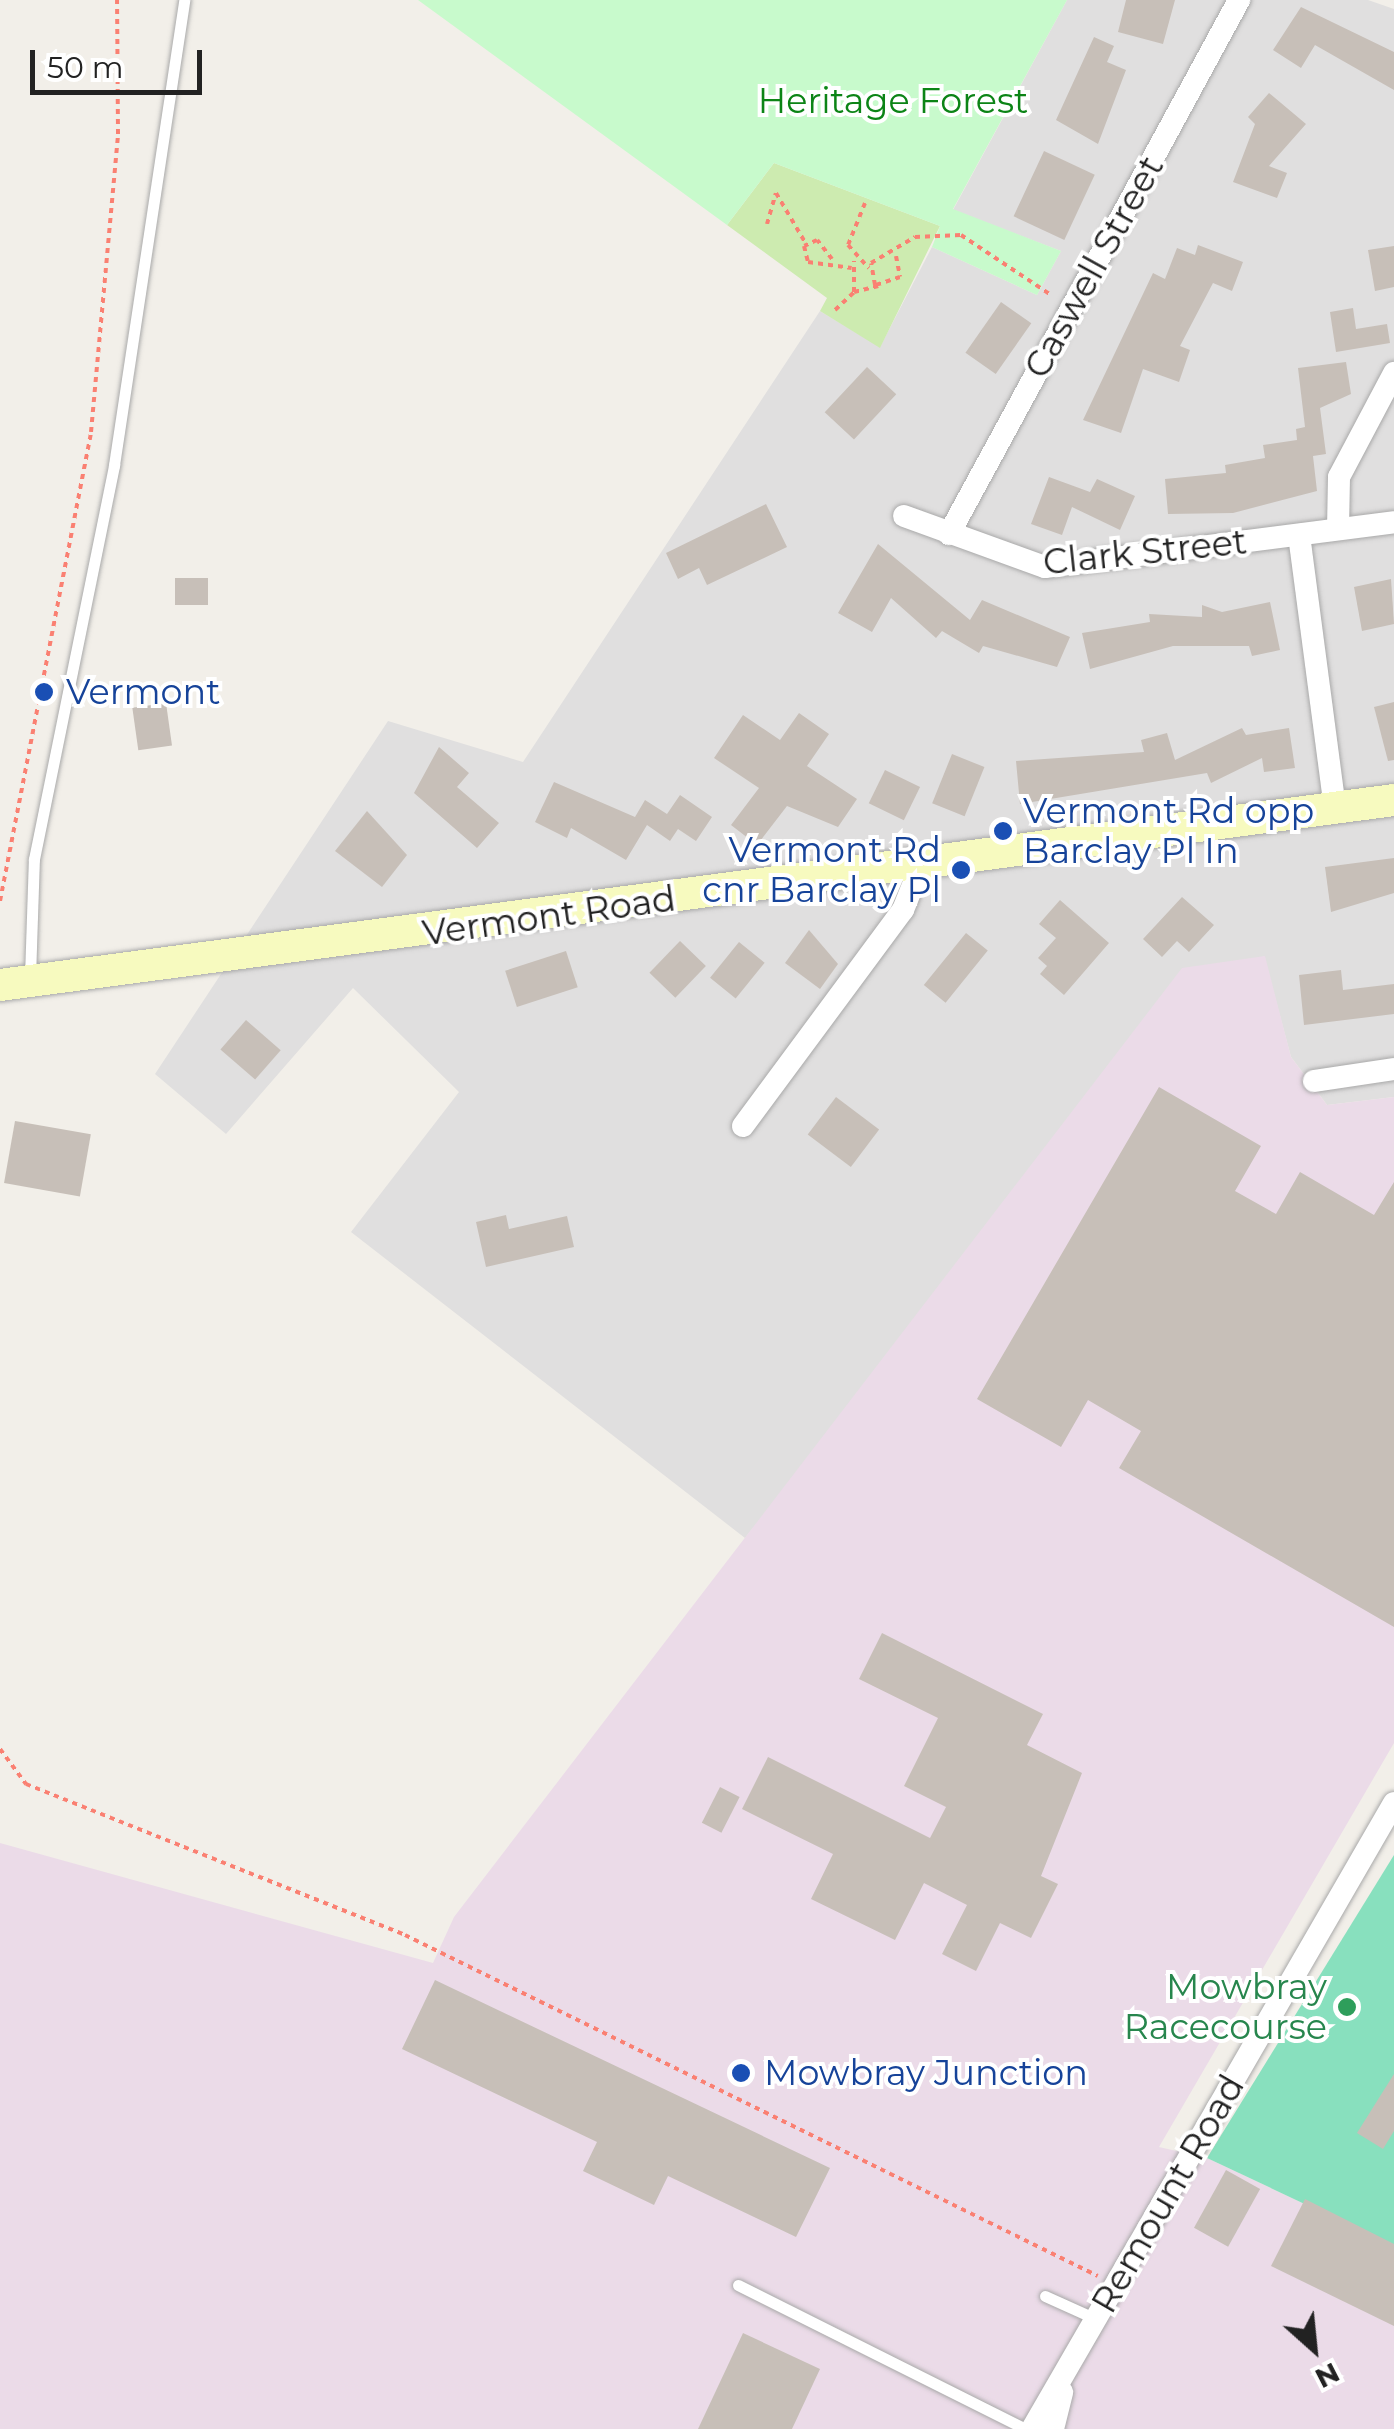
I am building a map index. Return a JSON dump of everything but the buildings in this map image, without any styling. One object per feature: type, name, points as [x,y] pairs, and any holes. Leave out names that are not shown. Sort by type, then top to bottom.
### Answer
[{"type":"street","name":"Caswell Street","points":[[948,534],[1239,0]]},
{"type":"street","points":[[1338,530],[1339,477],[1394,373]]},
{"type":"street","name":"Clark Street","points":[[904,516],[1044,567],[1394,522]]},
{"type":"street","points":[[1299,535],[1335,808]]},
{"type":"street","name":"Vermont Road","points":[[15,983],[921,866],[1394,800]]},
{"type":"street","points":[[742,1126],[902,910],[921,866]]},
{"type":"street","points":[[1314,1081],[1394,1069]]},
{"type":"street","name":"Remount Road","points":[[1029,2429],[1070,2365],[1394,1804]]},
{"type":"street","points":[[1052,2429],[1070,2365]]},
{"type":"lane","points":[[15,983],[34,859],[114,466],[184,0]]},
{"type":"lane","points":[[738,2285],[1029,2429]]},
{"type":"lane","points":[[1045,2296],[1096,2318]]},
{"type":"path","points":[[0,900],[91,432],[118,134],[116,0]]},
{"type":"path","points":[[768,224],[776,193],[806,244],[808,262],[832,259],[869,268],[896,256],[915,237],[937,234],[983,244],[1069,312]]},
{"type":"path","points":[[854,292],[850,230],[864,203]]},
{"type":"path","points":[[806,244],[817,240],[832,259]]},
{"type":"path","points":[[835,310],[854,292],[900,277],[896,256]]},
{"type":"path","points":[[869,268],[878,286]]},
{"type":"path","points":[[0,1749],[26,1784],[405,1935],[1115,2285]]},
{"type":"shaded area","points":[[1067,0],[1368,0],[1394,9],[1394,1097],[1327,1105],[1291,1057],[1264,956],[857,1399],[745,1538],[351,1232],[459,1092],[353,988],[226,1134],[155,1074],[388,721],[523,762],[820,311],[880,347],[932,247],[1037,295],[1061,251],[953,210]]},
{"type":"shaded area","points":[[1265,956],[1291,1057],[1327,1105],[1394,1097],[1394,1743],[1159,2147],[1207,2158],[1394,2246],[1394,2429],[0,2429],[0,1843],[433,1963],[454,1917],[1182,968]]},
{"type":"green space","name":"Heritage Forest","points":[[418,0],[1067,0],[953,209],[1061,251],[1037,295],[932,247],[940,226],[774,163],[727,225]]},
{"type":"green space","points":[[774,163],[940,226],[880,348],[820,311],[827,298],[727,225]]},
{"type":"green space","name":"Mowbray Racecourse","points":[[1394,1855],[1394,2246],[1207,2158]]},
{"type":"place","name":"Vermont","points":[[44,692]]},
{"type":"place","name":"Vermont Rd opp Barclay Pl In","points":[[1003,831]]},
{"type":"place","name":"Vermont Rd cnr Barclay Pl","points":[[961,870]]},
{"type":"place","name":"Mowbray Racecourse","points":[[1347,2007]]},
{"type":"place","name":"Mowbray Junction","points":[[741,2073]]}]
